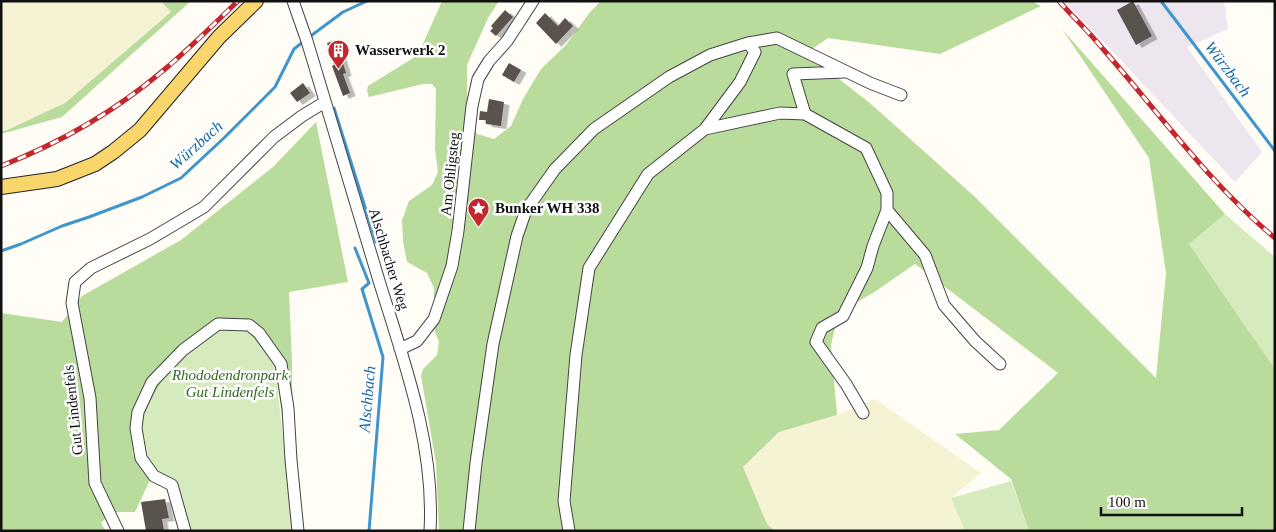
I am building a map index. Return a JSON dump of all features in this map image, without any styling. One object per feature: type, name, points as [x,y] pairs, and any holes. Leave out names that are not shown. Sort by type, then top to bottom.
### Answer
[{"type":"main road","points":[[1,187],[57,178],[95,164],[113,152],[140,130],[219,37],[256,1]]},
{"type":"street","name":"Alschbacher Weg","points":[[293,1],[419,415],[429,485],[430,531]]},
{"type":"street","name":"Am Ohligsteg","points":[[400,349],[418,340],[434,319],[452,266],[458,231],[472,106],[478,79],[488,61],[506,41],[533,1]]},
{"type":"street","points":[[469,531],[476,463],[493,344],[517,236],[526,210],[555,169],[594,129],[668,77],[710,55],[748,43],[777,38],[901,95]]},
{"type":"street","points":[[569,531],[564,501],[576,355],[589,268],[648,174],[705,130],[740,82],[755,52],[748,43]]},
{"type":"street","points":[[805,114],[793,74],[848,72]]},
{"type":"street","name":"Gut Lindenfels","points":[[118,531],[95,483],[90,398],[72,304],[76,282],[92,268],[150,239],[204,207],[274,137],[325,102]]},
{"type":"street","points":[[705,130],[780,113],[805,114],[866,148],[887,193],[887,210],[867,268],[843,316],[822,328],[816,342],[846,384],[863,413]]},
{"type":"street","points":[[887,210],[925,256],[944,304],[975,341],[1000,364]]},
{"type":"street","points":[[184,531],[172,485],[154,476],[141,458],[136,428],[138,412],[152,382],[183,350],[218,324],[249,325],[259,333],[281,364],[288,408],[298,531]]},
{"type":"shaded area","points":[[1,1],[161,1],[171,12],[65,103],[5,131],[1,131]]},
{"type":"shaded area","points":[[1064,1],[1224,1],[1228,29],[1187,47],[1262,152],[1235,182]]},
{"type":"shaded area","points":[[875,399],[981,473],[951,498],[965,531],[775,531],[767,524],[743,467],[779,432],[837,415]]},
{"type":"green space","points":[[161,1],[191,1],[62,117],[1,134],[1,131],[5,131],[65,103],[171,12]]},
{"type":"green space","points":[[442,1],[499,1],[488,18],[467,65],[467,111],[477,134],[494,139],[511,126],[523,99],[541,69],[566,45],[590,12],[601,1],[1031,1],[1041,6],[940,54],[828,38],[806,53],[871,104],[974,196],[1156,378],[1166,273],[1149,158],[1062,29],[1225,214],[1189,244],[1275,369],[1275,531],[1029,531],[1011,479],[955,434],[999,430],[1058,373],[915,264],[873,293],[839,312],[831,345],[837,415],[779,432],[743,467],[767,524],[775,531],[439,531],[436,463],[421,376],[423,369],[437,355],[439,342],[434,329],[434,288],[427,273],[407,262],[402,220],[409,201],[432,185],[438,172],[435,149],[436,89],[432,84],[423,84],[369,97],[367,91],[368,86],[418,55]]},
{"type":"green space","points":[[316,122],[348,282],[289,292],[292,361],[293,525],[275,365],[248,332],[219,330],[187,355],[165,377],[151,401],[132,453],[150,480],[135,512],[111,512],[101,523],[106,531],[1,531],[1,313],[62,322],[82,296],[181,240],[273,167]]},
{"type":"green space","points":[[1225,214],[1275,257],[1275,369],[1189,244]]},
{"type":"green space","name":"Rhododendronpark Gut Lindenfels","points":[[219,330],[248,332],[275,365],[293,531],[190,531],[175,483],[150,480],[132,453],[147,409],[165,378],[187,356]]},
{"type":"green space","points":[[1011,481],[1029,531],[965,531],[951,498]]},
{"type":"building","points":[[1133,1],[1152,36],[1136,45],[1117,10]]},
{"type":"building","points":[[505,10],[513,17],[496,36],[490,31],[493,28],[491,26]]},
{"type":"building","points":[[545,13],[558,26],[565,18],[573,26],[556,44],[536,23]]},
{"type":"building","points":[[336,40],[346,73],[343,74],[350,93],[343,96],[332,66],[334,65],[327,43]]},
{"type":"building","points":[[509,63],[521,70],[514,82],[502,75]]},
{"type":"building","points":[[303,83],[310,93],[297,102],[290,93]]},
{"type":"building","points":[[489,99],[504,102],[501,126],[486,124],[486,120],[479,120],[480,111],[487,112]]},
{"type":"building","points":[[165,499],[169,518],[162,519],[164,531],[146,531],[141,502]]},
{"type":"waterway","name":"Würzbach","points":[[308,38],[343,12],[367,1]]},
{"type":"waterway","name":"Würzbach","points":[[1161,1],[1275,151]]},
{"type":"waterway","name":"Würzbach","points":[[1,251],[62,226],[142,197],[181,178],[275,87],[294,49],[303,42]]},
{"type":"waterway","name":"Alschbach","points":[[334,108],[376,242]]},
{"type":"waterway","name":"Alschbach","points":[[355,248],[369,283],[362,289],[383,357],[369,531]]},
{"type":"railway","points":[[1,166],[45,147],[108,112],[147,84],[174,61],[238,1]]},
{"type":"railway","points":[[1059,1],[1098,43],[1206,171],[1251,217],[1275,238]]},
{"type":"place","name":"Wasserwerk 2","points":[[339,69]]},
{"type":"place","name":"Bunker WH 338","points":[[479,227]]}]
